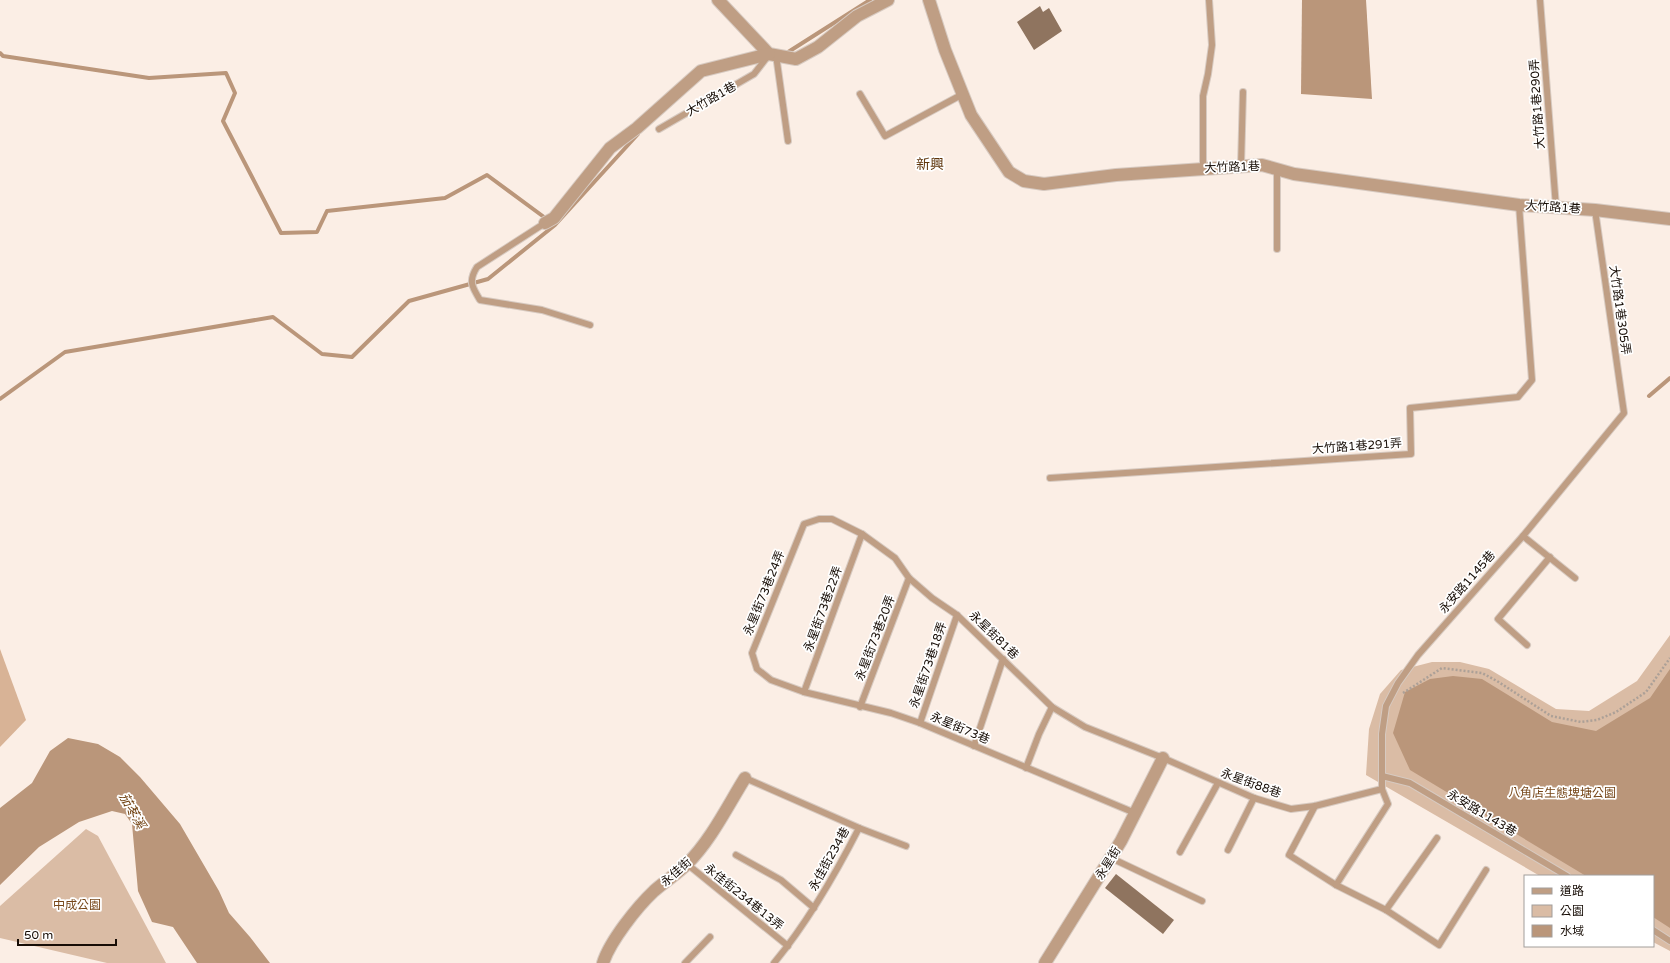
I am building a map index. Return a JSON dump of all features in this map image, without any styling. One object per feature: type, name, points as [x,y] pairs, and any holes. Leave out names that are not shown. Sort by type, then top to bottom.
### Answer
[{"type":"street","points":[[718,0],[776,57]]},
{"type":"street","points":[[550,221],[610,148],[637,128],[697,75],[776,57],[796,59],[818,47],[857,16],[888,0]]},
{"type":"street","name":"大竹路1巷","points":[[929,0],[945,50],[971,115],[1009,172],[1024,181],[1044,184],[1116,175],[1262,165],[1294,174],[1519,205],[1595,210],[1670,219]]},
{"type":"street","name":"永星街","points":[[1045,963],[1111,858],[1163,758]]},
{"type":"street","name":"永佳街","points":[[603,963],[607,951],[621,931],[653,892],[687,864],[708,840],[746,778]]},
{"type":"lane","points":[[1202,168],[1202,96],[1208,74],[1212,46],[1209,0]]},
{"type":"lane","name":"大竹路1巷290弄","points":[[1540,0],[1556,207]]},
{"type":"lane","name":"大竹路1巷","points":[[659,129],[754,74],[760,65],[776,57]]},
{"type":"lane","points":[[776,57],[788,141]]},
{"type":"lane","points":[[1241,166],[1243,92]]},
{"type":"lane","points":[[860,94],[885,136],[962,94]]},
{"type":"lane","points":[[1277,170],[1277,249]]},
{"type":"lane","name":"大竹路1巷291弄","points":[[1050,478],[1411,454],[1410,408],[1518,397],[1532,380],[1519,205]]},
{"type":"lane","name":"大竹路1巷305弄","points":[[1595,210],[1624,413]]},
{"type":"lane","points":[[550,221],[477,267],[472,275],[472,287],[480,300],[542,310],[590,325]]},
{"type":"lane","name":"永安路1145巷","points":[[1336,885],[1388,804],[1382,789],[1382,734],[1386,706],[1398,683],[1418,655],[1523,536],[1624,413]]},
{"type":"lane","name":"永星街81巷","points":[[819,519],[832,518],[862,534],[895,558],[909,578],[932,598],[957,615],[1052,707],[1085,727],[1163,758]]},
{"type":"lane","name":"永星街73巷24弄","points":[[770,680],[757,669],[752,653],[804,524],[819,519]]},
{"type":"lane","name":"永星街73巷22弄","points":[[804,692],[862,534]]},
{"type":"lane","points":[[1523,536],[1575,578]]},
{"type":"lane","points":[[1527,645],[1498,619],[1550,557]]},
{"type":"lane","name":"永星街73巷20弄","points":[[860,707],[909,578]]},
{"type":"lane","name":"永星街73巷18弄","points":[[920,723],[957,615]]},
{"type":"lane","points":[[974,746],[1003,660]]},
{"type":"lane","name":"永星街73巷","points":[[770,680],[804,692],[860,707],[891,713],[920,723],[1135,813]]},
{"type":"lane","points":[[1026,768],[1039,734],[1052,707]]},
{"type":"lane","name":"永星街88巷","points":[[1163,758],[1254,798],[1291,809],[1315,806],[1382,789]]},
{"type":"lane","name":"永安路1143巷","points":[[1382,776],[1410,783],[1565,875]]},
{"type":"lane","name":"永佳街234巷","points":[[746,778],[859,828],[839,868],[814,908],[788,946],[774,963]]},
{"type":"lane","points":[[1180,852],[1218,783]]},
{"type":"lane","points":[[1228,850],[1254,798]]},
{"type":"lane","points":[[1315,806],[1289,855],[1336,885],[1386,910],[1439,945],[1486,870]]},
{"type":"lane","points":[[859,828],[906,846]]},
{"type":"lane","points":[[1386,910],[1437,838]]},
{"type":"lane","points":[[736,855],[781,880],[814,908]]},
{"type":"lane","points":[[1111,858],[1202,901]]},
{"type":"lane","name":"永佳街234巷13弄","points":[[687,864],[788,946]]},
{"type":"lane","points":[[1654,931],[1670,941]]},
{"type":"lane","points":[[685,963],[710,937]]},
{"type":"path","points":[[1397,697],[1442,668],[1482,673],[1551,716],[1581,722],[1597,720],[1616,712],[1646,692],[1670,658]]},
{"type":"green space","name":"八角店生態埤塘公園","points":[[1670,635],[1670,951],[1654,943],[1654,875],[1538,875],[1366,775],[1369,729],[1380,694],[1401,670],[1432,662],[1460,662],[1489,669],[1556,709],[1589,711],[1637,681]]},
{"type":"green space","name":"中成公園","points":[[86,829],[98,836],[166,963],[107,963],[0,938],[0,906]]},
{"type":"shaded area","points":[[0,649],[26,720],[0,747]]},
{"type":"water","points":[[1302,0],[1366,0],[1372,99],[1301,94]]},
{"type":"water","name":"八角店生態埤塘公園","points":[[1670,669],[1670,928],[1654,918],[1654,875],[1584,875],[1410,770],[1393,733],[1405,692],[1430,679],[1453,676],[1482,679],[1552,722],[1596,731],[1650,698]]},
{"type":"water","name":"茄苳溪","points":[[68,738],[98,744],[120,757],[140,777],[180,824],[219,891],[229,913],[270,963],[197,963],[173,927],[152,922],[138,891],[132,824],[125,814],[112,811],[79,822],[39,847],[0,885],[0,808],[32,783],[50,751]]},
{"type":"building","points":[[1040,6],[1043,12],[1049,8],[1062,31],[1034,50],[1017,22]]},
{"type":"building","points":[[1116,874],[1174,920],[1163,934],[1105,888]]},
{"type":"waterway","points":[[785,54],[870,0]]},
{"type":"waterway","points":[[0,53],[3,56],[149,78],[226,73],[235,93],[223,121],[281,233],[317,232],[327,211],[445,198],[487,175],[548,220]]},
{"type":"waterway","points":[[0,399],[65,352],[273,317],[322,354],[352,357],[409,301],[488,279],[555,225],[638,134]]},
{"type":"waterway","points":[[1649,396],[1670,378]]},
{"type":"district","name":"新興","points":[[930,164]]}]
